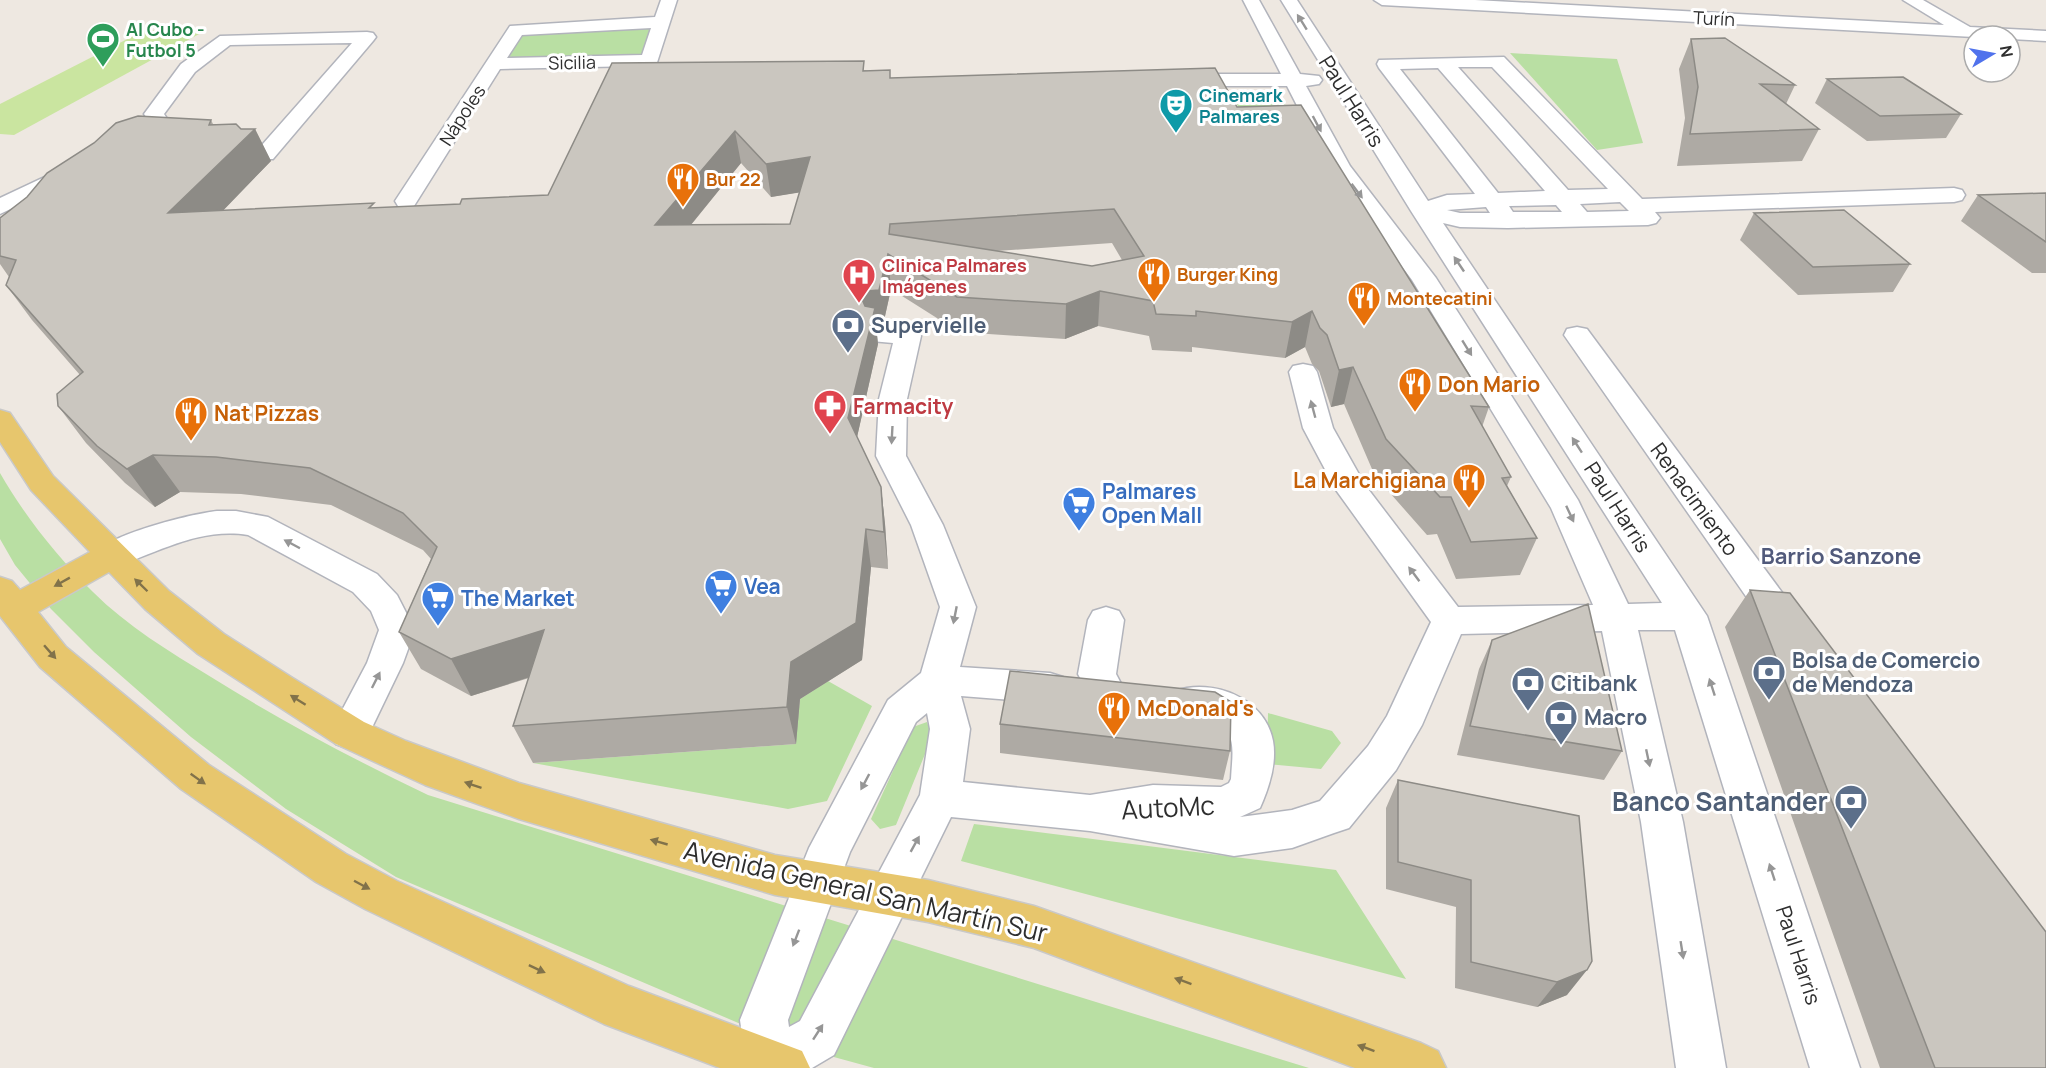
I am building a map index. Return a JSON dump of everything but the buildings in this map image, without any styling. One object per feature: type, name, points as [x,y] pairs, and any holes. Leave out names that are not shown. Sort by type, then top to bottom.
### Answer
[{"type":"main road","name":"Avenida General San Martín Sur","points":[[0,419],[42,483],[110,556],[157,600],[210,644],[350,733],[439,773],[519,801],[775,875],[928,901],[1034,927],[1421,1068]]},
{"type":"main road","points":[[110,556],[7,600],[53,657],[187,771],[331,868],[381,895],[621,1007],[775,1067]]},
{"type":"street","points":[[669,0],[642,81],[689,81]]},
{"type":"street","name":"Paul Harris","points":[[1251,0],[1340,168],[1423,278],[1567,508],[1617,618],[1662,822],[1701,1068]]},
{"type":"street","name":"Paul Harris","points":[[1288,0],[1423,211],[1689,616],[1835,1068]]},
{"type":"street","name":"Turín","points":[[1382,0],[1962,32]]},
{"type":"street","points":[[1911,0],[1962,28]]},
{"type":"street","name":"Sicilia","points":[[516,30],[662,22]]},
{"type":"street","name":"Nápoles","points":[[406,201],[516,30]]},
{"type":"street","name":"Turín","points":[[2022,35],[2046,36]]},
{"type":"street","points":[[110,149],[158,120],[154,114],[188,68],[226,40],[367,37],[265,154]]},
{"type":"street","name":"Sicilia","points":[[495,64],[648,60]]},
{"type":"street","points":[[1423,211],[1460,220],[1508,221],[1648,218],[1497,61],[1386,64],[1508,221]]},
{"type":"street","points":[[1443,62],[1581,219]]},
{"type":"street","points":[[1163,80],[1338,80]]},
{"type":"street","points":[[0,207],[51,183],[90,160]]},
{"type":"street","points":[[0,230],[51,183]]},
{"type":"street","points":[[1374,214],[1423,211],[1447,202],[1561,198],[1631,201],[1954,195]]},
{"type":"street","points":[[895,335],[891,456],[927,525],[958,607],[938,681],[950,729],[940,798],[816,1038],[775,1067],[764,1020],[830,848],[902,711],[938,681],[996,682],[1134,697]]},
{"type":"street","name":"Renacimiento","points":[[1577,335],[1808,655]]},
{"type":"street","points":[[1303,372],[1318,428],[1352,490],[1449,621]]},
{"type":"street","points":[[110,556],[209,521],[236,521],[256,525],[365,583],[385,604],[397,630],[385,663],[350,733]]},
{"type":"street","points":[[1449,621],[1689,616]]},
{"type":"street","points":[[1106,620],[1097,674],[1134,697]]},
{"type":"street","points":[[940,798],[1090,813],[1234,837],[1292,829],[1334,815],[1382,758],[1404,725],[1449,621]]},
{"type":"street","name":"AutoMc","points":[[1090,813],[1154,803],[1225,805],[1245,795],[1251,778],[1253,741],[1246,722],[1218,704],[1134,697]]},
{"type":"green space","points":[[662,22],[649,60],[495,64],[516,30]]},
{"type":"green space","name":"Al Cubo - Futbol 5","points":[[145,30],[201,33],[14,135],[0,134],[0,104]]},
{"type":"green space","points":[[1510,53],[1617,59],[1643,143],[1597,150]]},
{"type":"green space","points":[[1279,94],[1292,117],[1243,118],[1233,95]]},
{"type":"green space","points":[[0,473],[31,520],[67,565],[106,604],[134,627],[264,709],[428,795],[1309,1068],[874,1068],[790,1045],[396,877],[286,809],[191,737],[94,652],[51,609],[15,565],[0,539]]},
{"type":"green space","points":[[828,681],[872,706],[827,801],[788,809],[533,763],[795,744],[800,699]]},
{"type":"green space","points":[[1268,713],[1332,731],[1341,743],[1321,769],[1267,764]]},
{"type":"green space","points":[[927,722],[932,737],[896,825],[880,829],[871,819],[913,727]]},
{"type":"green space","points":[[974,824],[1336,870],[1406,979],[961,861]]},
{"type":"place","name":"Al Cubo - Futbol 5","points":[[103,68]]},
{"type":"place","name":"Cinemark Palmares","points":[[1176,134]]},
{"type":"place","name":"Bur 22","points":[[683,208]]},
{"type":"place","name":"Burger King","points":[[1154,303]]},
{"type":"place","name":"Clinica Palmares Imágenes","points":[[859,304]]},
{"type":"place","name":"Montecatini","points":[[1364,327]]},
{"type":"place","name":"Supervielle","points":[[848,354]]},
{"type":"place","name":"Don Mario","points":[[1415,413]]},
{"type":"place","name":"Farmacity","points":[[830,435]]},
{"type":"place","name":"Nat Pizzas","points":[[191,442]]},
{"type":"place","name":"La Marchigiana","points":[[1469,509]]},
{"type":"place","name":"Palmares Open Mall","points":[[1079,532]]},
{"type":"place","name":"Vea","points":[[721,615]]},
{"type":"place","name":"The Market","points":[[438,627]]},
{"type":"place","name":"Bolsa de Comercio de Mendoza","points":[[1769,701]]},
{"type":"place","name":"Citibank","points":[[1528,712]]},
{"type":"place","name":"McDonald's","points":[[1114,737]]},
{"type":"place","name":"Macro","points":[[1561,746]]},
{"type":"place","name":"Banco Santander","points":[[1851,830]]},
{"type":"district","name":"Barrio Sanzone","points":[[1841,556]]}]
